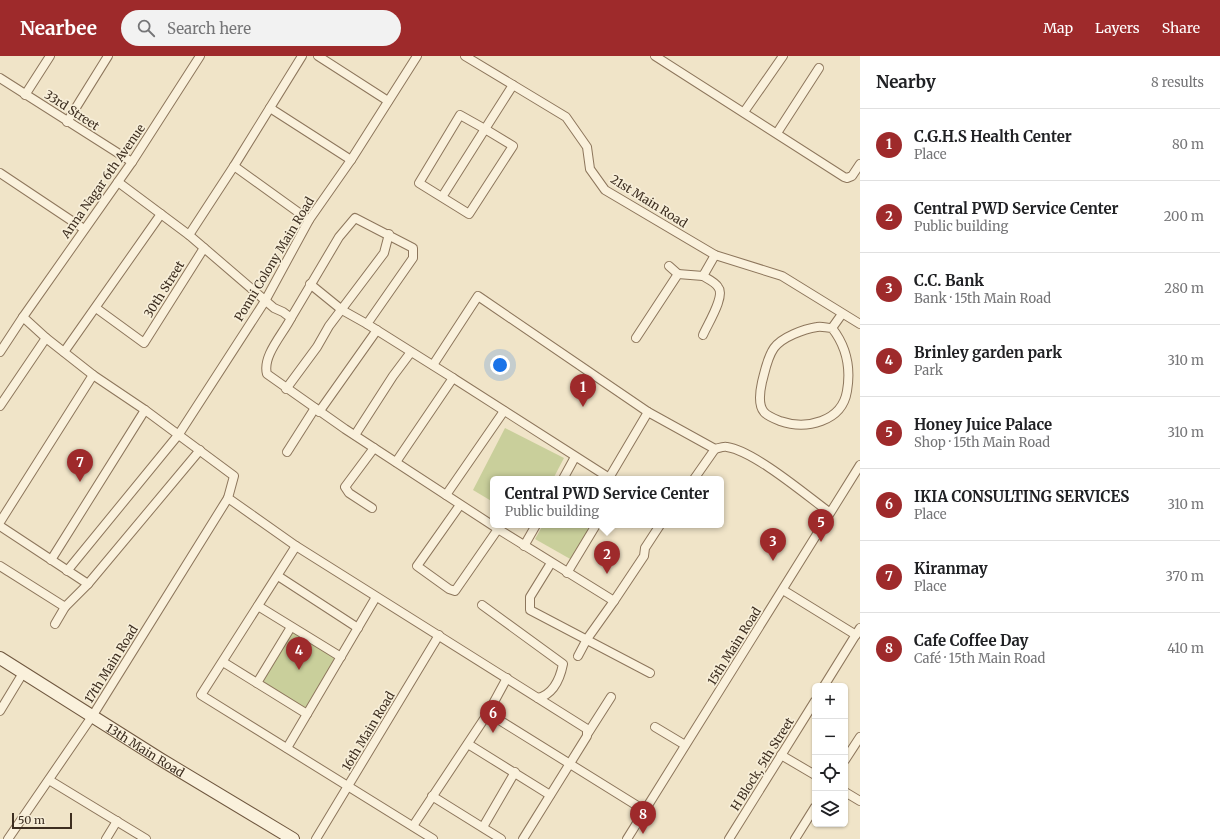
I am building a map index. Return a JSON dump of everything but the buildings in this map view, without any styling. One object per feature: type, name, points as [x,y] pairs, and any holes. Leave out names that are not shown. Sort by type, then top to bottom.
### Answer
[{"type":"street","points":[[25,95],[50,56]]},
{"type":"street","points":[[67,122],[108,56]]},
{"type":"street","name":"Anna Nagar 6th Avenue","points":[[0,352],[84,228],[132,162],[200,56]]},
{"type":"street","points":[[188,235],[234,166],[302,56]]},
{"type":"street","points":[[318,56],[388,101]]},
{"type":"street","name":"Ponni Colony Main Road","points":[[68,571],[179,434],[265,301],[309,220],[351,160],[417,56]]},
{"type":"street","name":"21st Main Road","points":[[465,56],[566,117],[587,147],[590,169],[604,190],[715,255],[782,276],[860,324]]},
{"type":"street","points":[[656,56],[846,178],[852,176],[860,164]]},
{"type":"street","points":[[744,112],[783,56]]},
{"type":"street","points":[[777,133],[819,68]]},
{"type":"street","name":"33rd Street","points":[[0,78],[132,162]]},
{"type":"street","points":[[442,197],[513,85]]},
{"type":"street","points":[[270,108],[351,160]]},
{"type":"street","points":[[460,115],[485,129],[513,146],[469,214],[419,183],[460,115]]},
{"type":"street","points":[[234,166],[309,220]]},
{"type":"street","points":[[0,173],[84,228]]},
{"type":"street","points":[[118,182],[188,235],[265,301],[291,318]]},
{"type":"street","points":[[64,352],[160,214]]},
{"type":"street","points":[[367,324],[413,258],[413,248],[389,234],[355,218],[339,237],[310,284],[282,335],[270,351],[266,370],[267,374],[317,410],[490,524]]},
{"type":"street","points":[[286,389],[384,253],[389,234]]},
{"type":"street","name":"30th Street","points":[[96,308],[144,343],[204,248]]},
{"type":"street","points":[[703,276],[715,255]]},
{"type":"street","points":[[669,266],[678,274],[703,276],[718,286],[721,292],[720,300],[703,335]]},
{"type":"street","points":[[636,338],[678,274]]},
{"type":"street","points":[[310,284],[342,310],[433,365],[607,476]]},
{"type":"street","points":[[433,365],[478,296],[648,412],[715,449]]},
{"type":"street","points":[[832,328],[842,314]]},
{"type":"street","points":[[23,317],[46,338],[94,375],[200,450],[88,584],[65,607],[55,624]]},
{"type":"street","points":[[818,326],[832,328],[845,347],[849,378],[847,392],[842,405],[834,415],[822,422],[798,425],[789,424],[774,419],[764,412],[760,404],[761,387],[768,360],[775,347],[784,339],[806,330],[818,326]]},
{"type":"street","points":[[287,452],[376,330]]},
{"type":"street","points":[[0,406],[46,338]]},
{"type":"street","points":[[358,437],[393,376],[411,352]]},
{"type":"street","points":[[0,522],[94,375]]},
{"type":"street","points":[[396,462],[453,378]]},
{"type":"street","points":[[51,560],[145,410]]},
{"type":"street","points":[[446,495],[504,411]]},
{"type":"street","points":[[611,476],[648,412]]},
{"type":"street","points":[[696,476],[715,449],[726,446],[741,451],[792,484],[830,512]]},
{"type":"street","points":[[372,508],[349,493],[345,487],[374,448]]},
{"type":"street","name":"17th Main Road","points":[[8,839],[93,716],[228,498],[234,476],[200,450]]},
{"type":"street","points":[[564,476],[575,457]]},
{"type":"street","name":"15th Main Road","points":[[626,839],[860,465]]},
{"type":"street","points":[[228,498],[296,546],[584,727],[588,733]]},
{"type":"street","points":[[460,505],[417,566],[449,589],[455,591],[498,529],[614,601]]},
{"type":"street","points":[[0,526],[88,584]]},
{"type":"street","points":[[524,546],[534,528]]},
{"type":"street","points":[[567,573],[594,528]]},
{"type":"street","points":[[578,656],[586,639],[640,562],[645,548],[658,528]]},
{"type":"street","points":[[296,546],[201,695],[433,839]]},
{"type":"street","points":[[551,563],[530,597],[530,610],[650,673]]},
{"type":"street","points":[[0,566],[65,607]]},
{"type":"street","points":[[278,576],[358,628]]},
{"type":"street","points":[[783,590],[858,632],[826,683]]},
{"type":"street","points":[[286,748],[376,597]]},
{"type":"street","points":[[482,605],[563,664],[560,679],[546,696],[538,698]]},
{"type":"street","points":[[258,606],[341,657]]},
{"type":"street","points":[[256,683],[291,627]]},
{"type":"street","name":"16th Main Road","points":[[316,839],[439,635]]},
{"type":"street","name":"13th Main Road","points":[[0,658],[160,759],[292,839]]},
{"type":"street","points":[[222,662],[307,714]]},
{"type":"street","points":[[0,711],[23,673]]},
{"type":"street","points":[[413,826],[488,713],[507,678]]},
{"type":"street","points":[[523,839],[611,697]]},
{"type":"street","name":"H Block, 5th Street","points":[[729,839],[812,706]]},
{"type":"street","points":[[488,713],[644,810]]},
{"type":"street","points":[[655,727],[685,745]]},
{"type":"street","points":[[848,755],[860,737]]},
{"type":"street","points":[[468,744],[550,795]]},
{"type":"street","points":[[781,755],[812,773]]},
{"type":"street","points":[[483,827],[515,772]]},
{"type":"street","points":[[49,780],[146,839]]},
{"type":"street","points":[[848,794],[860,801]]},
{"type":"street","points":[[432,796],[501,839]]},
{"type":"street","points":[[796,839],[812,813]]},
{"type":"street","points":[[106,839],[117,821]]},
{"type":"green space","points":[[505,428],[564,458],[555,476],[490,476],[490,500],[473,490]]},
{"type":"green space","points":[[541,528],[587,528],[590,530],[572,560],[535,539]]},
{"type":"green space","points":[[291,627],[341,657],[307,714],[257,683]]},
{"type":"place","name":"C.G.H.S Health Center","points":[[583,407]]},
{"type":"place","name":"Kiranmay","points":[[80,482]]},
{"type":"place","name":"Honey Juice Palace","points":[[821,542]]},
{"type":"place","name":"C.C. Bank","points":[[773,561]]},
{"type":"place","name":"Central PWD Service Center","points":[[607,574]]},
{"type":"place","name":"Brinley garden park","points":[[299,670]]},
{"type":"place","name":"IKIA CONSULTING SERVICES","points":[[493,733]]},
{"type":"place","name":"Cafe Coffee Day","points":[[643,834]]}]
